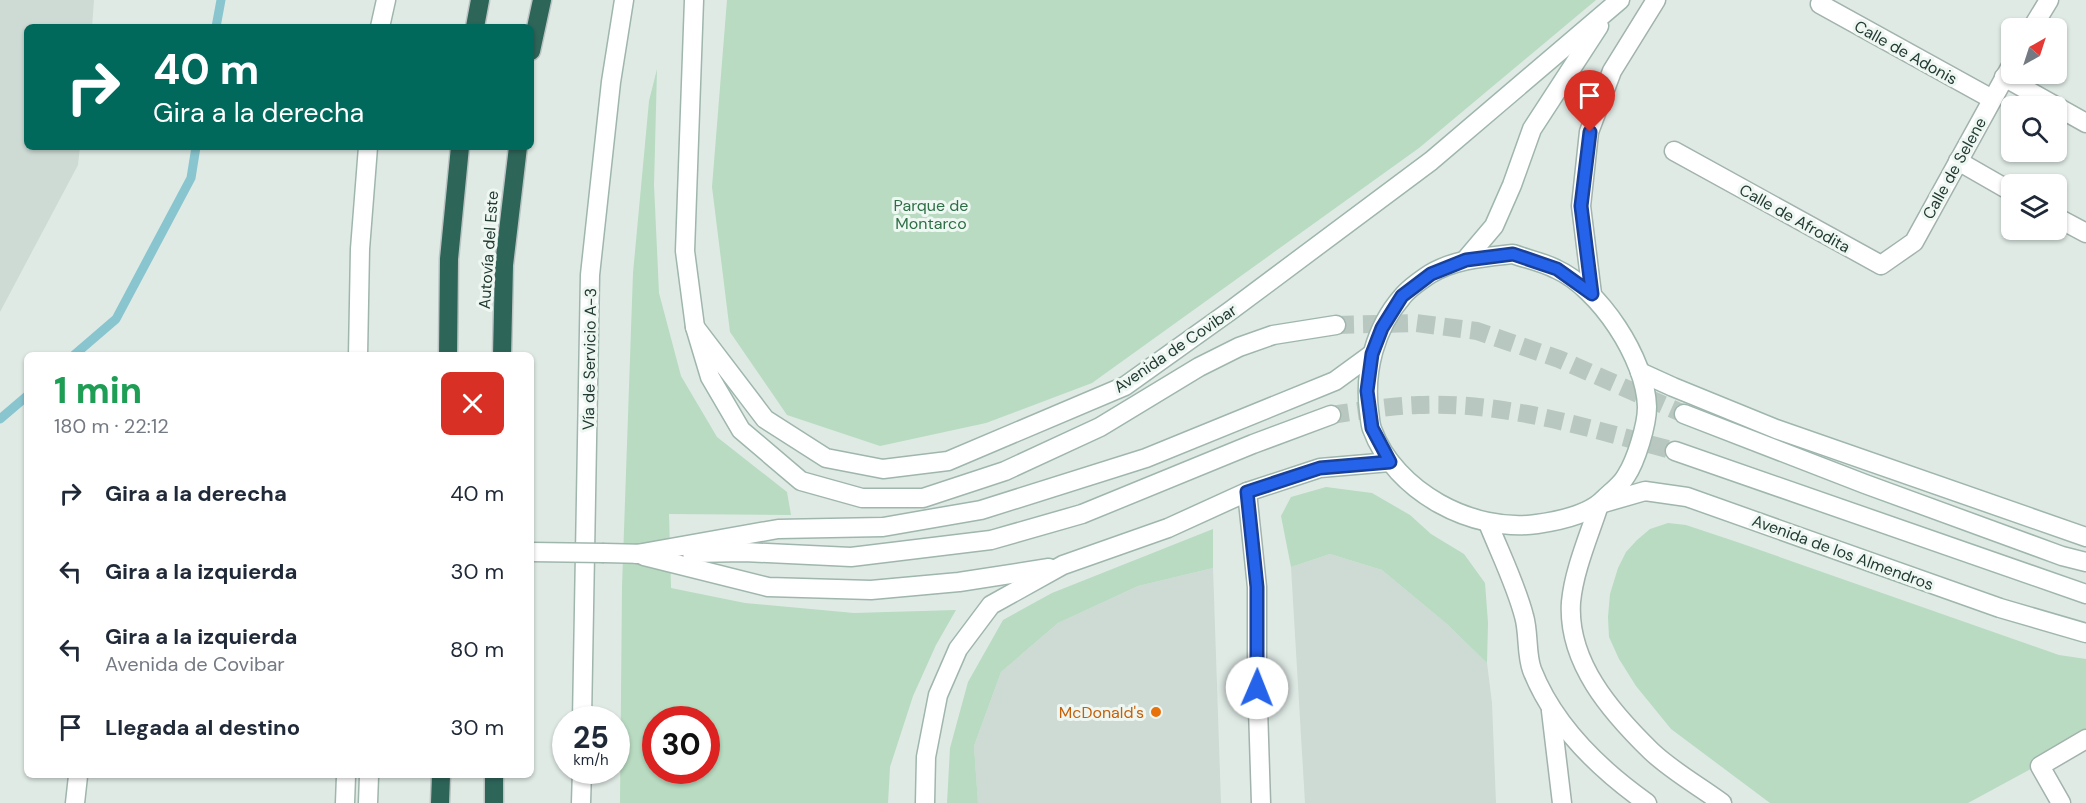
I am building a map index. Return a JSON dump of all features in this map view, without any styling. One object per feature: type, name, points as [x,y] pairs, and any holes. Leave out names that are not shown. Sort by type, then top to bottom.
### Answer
[{"type":"highway","points":[[476,24],[480,0]]},
{"type":"highway","points":[[534,37],[542,0]]},
{"type":"highway","points":[[448,352],[449,259],[460,150]]},
{"type":"highway","name":"Autovía del Este","points":[[502,352],[504,266],[518,150]]},
{"type":"highway","points":[[440,803],[441,778]]},
{"type":"highway","points":[[494,778],[494,803]]},
{"type":"main road","points":[[381,24],[386,0]]},
{"type":"main road","name":"Vía de Servicio A-3","points":[[582,706],[590,275],[610,82],[624,0]]},
{"type":"main road","points":[[694,0],[685,251],[695,327],[710,377],[741,430],[801,481],[862,498],[923,498],[1005,471],[1100,427],[1199,367],[1239,347],[1273,335],[1336,325]]},
{"type":"main road","points":[[1592,294],[1581,206],[1590,132],[1612,71],[1656,0]]},
{"type":"main road","points":[[2038,18],[2049,0]]},
{"type":"main road","points":[[1466,260],[1494,226],[1512,185],[1532,129],[1615,4]]},
{"type":"main road","name":"Avenida de Covibar","points":[[695,327],[765,419],[826,458],[883,469],[948,461],[1125,386],[1431,161],[1615,4]]},
{"type":"main road","name":"Calle de Adonis","points":[[1820,4],[1992,99]]},
{"type":"main road","name":"Calle de Selene","points":[[1914,242],[2001,83]]},
{"type":"main road","points":[[2029,84],[2086,123]]},
{"type":"main road","points":[[358,352],[360,249],[368,150]]},
{"type":"main road","name":"Calle de Afrodita","points":[[1674,151],[1881,265],[1914,242]]},
{"type":"main road","points":[[1958,161],[2001,186]]},
{"type":"main road","points":[[2067,223],[2086,233]]},
{"type":"main road","points":[[1466,260],[1513,254],[1557,269],[1592,294],[1618,327],[1640,372],[1647,408],[1640,444],[1626,476],[1599,505],[1578,571],[1571,602],[1573,637],[1593,685],[1653,753],[1722,803]]},
{"type":"main road","name":"Avenida de los Almendros","points":[[1466,260],[1431,274],[1402,296],[1382,328],[1372,354],[1367,391],[1372,428],[1390,462],[1420,492],[1452,509],[1488,523],[1522,526],[1558,521],[1645,491],[1687,497],[2000,608],[2086,633]]},
{"type":"main road","points":[[636,554],[778,529],[884,527],[981,510],[1146,458],[1335,381],[1372,354]]},
{"type":"main road","points":[[1640,372],[1776,429],[2086,537]]},
{"type":"main road","points":[[1684,414],[1865,484],[2062,556],[2086,562]]},
{"type":"main road","points":[[534,552],[636,554],[744,552],[851,557],[991,540],[1082,514],[1252,444],[1331,415]]},
{"type":"main road","points":[[1675,451],[2086,594]]},
{"type":"main road","points":[[925,803],[926,757],[938,694],[958,649],[991,605],[1063,565],[1168,528],[1247,492],[1320,468],[1390,462]]},
{"type":"main road","points":[[1247,492],[1257,587],[1261,803]]},
{"type":"main road","points":[[1488,523],[1525,617],[1531,668],[1551,709],[1584,751],[1625,788],[1647,803]]},
{"type":"main road","points":[[636,554],[768,587],[871,590],[959,582],[1063,565]]},
{"type":"main road","points":[[1551,709],[1562,803]]},
{"type":"main road","points":[[2061,803],[2040,766],[2086,739]]},
{"type":"main road","points":[[75,803],[78,778]]},
{"type":"main road","points":[[345,803],[346,778]]},
{"type":"main road","points":[[368,803],[369,778]]},
{"type":"main road","points":[[581,803],[582,784]]},
{"type":"shaded area","points":[[0,0],[94,0],[92,24],[24,24],[24,150],[80,150],[78,165],[0,312]]},
{"type":"shaded area","points":[[1330,554],[1382,570],[1447,624],[1487,663],[1492,703],[1496,803],[1305,803],[1291,567]]},
{"type":"shaded area","points":[[1213,568],[1221,803],[978,803],[974,746],[1001,672],[1058,623],[1138,586]]},
{"type":"green space","name":"Parque de Montarco","points":[[727,0],[1596,0],[1419,148],[1092,383],[986,423],[880,446],[787,415],[730,332],[712,187]]},
{"type":"green space","points":[[657,69],[654,185],[659,293],[681,376],[717,437],[787,492],[791,515],[669,514],[671,588],[745,603],[854,613],[956,610],[936,645],[913,696],[890,767],[888,803],[620,803],[620,784],[630,784],[630,706],[621,706],[622,587],[633,273],[649,101]]},
{"type":"green space","points":[[1326,487],[1372,493],[1410,515],[1431,534],[1464,554],[1485,583],[1488,623],[1487,663],[1447,624],[1382,570],[1330,554],[1291,567],[1281,516],[1291,497]]},
{"type":"green space","points":[[1668,523],[1686,525],[1737,542],[2059,655],[2086,659],[2086,739],[1968,803],[1770,803],[1671,729],[1636,686],[1619,659],[1609,637],[1610,594],[1626,552],[1650,529]]},
{"type":"green space","points":[[1213,529],[1213,568],[1138,586],[1058,623],[1001,672],[974,746],[978,803],[947,803],[950,748],[968,682],[1003,620],[1052,593]]},
{"type":"waterway","points":[[217,24],[221,0]]},
{"type":"waterway","points":[[78,352],[116,319],[191,178],[196,150]]},
{"type":"waterway","points":[[0,419],[24,399]]},
{"type":"tunnel","points":[[1336,325],[1416,323],[1477,331],[1559,359],[1684,414]]},
{"type":"tunnel","points":[[1331,415],[1418,405],[1483,407],[1548,418],[1675,451]]},
{"type":"place","name":"McDonald's","points":[[1156,712]]},
{"type":"route","points":[[1257,688],[1257,587],[1247,492],[1320,468],[1390,462],[1372,428],[1367,391],[1372,354],[1382,328],[1402,296],[1431,274],[1466,260],[1513,254],[1557,269],[1592,294],[1581,206],[1590,132]]}]
